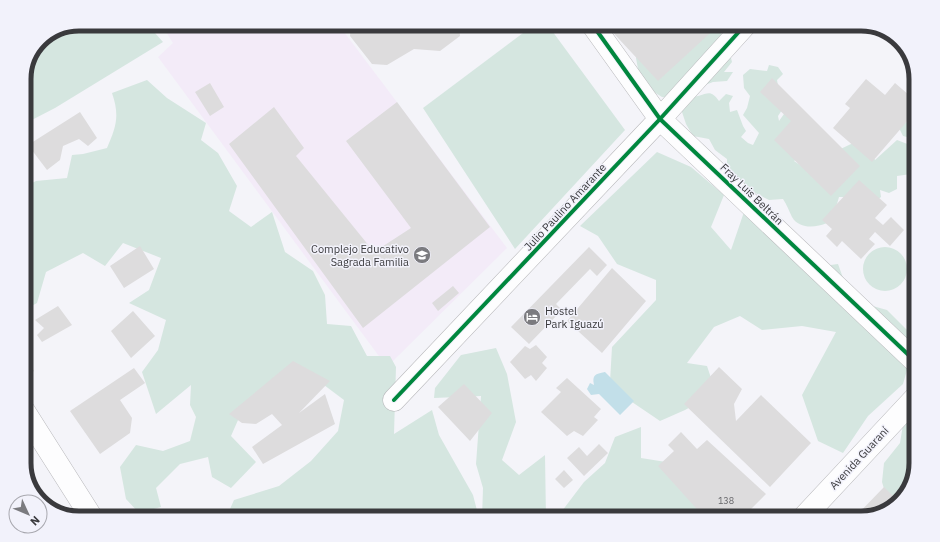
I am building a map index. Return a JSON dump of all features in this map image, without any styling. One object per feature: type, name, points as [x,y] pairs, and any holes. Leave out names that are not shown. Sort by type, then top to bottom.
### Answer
[{"type":"street","name":"Fray Luis Beltrán","points":[[597,31],[660,119],[909,355]]},
{"type":"street","name":"Julio Paulino Amarante","points":[[394,400],[660,119],[740,31]]},
{"type":"street","name":"Avenida Guaraní","points":[[810,511],[909,404]]},
{"type":"street","points":[[31,422],[88,511]]},
{"type":"shaded area","points":[[73,31],[153,31],[163,42],[55,108],[31,120],[31,76],[33,67],[41,50],[55,37]]},
{"type":"shaded area","points":[[165,31],[343,31],[507,248],[387,367],[158,57],[173,43]]},
{"type":"shaded area","points":[[526,31],[552,31],[625,130],[515,249],[423,108]]},
{"type":"shaded area","points":[[701,31],[720,31],[732,62],[724,72],[733,72],[727,81],[713,82],[670,98],[662,97],[649,89],[638,69],[636,58],[640,50]]},
{"type":"shaded area","points":[[769,65],[778,67],[783,74],[777,80],[782,110],[778,116],[779,121],[784,114],[792,114],[801,156],[794,161],[803,167],[851,144],[859,142],[869,144],[875,160],[897,140],[909,145],[909,174],[897,176],[897,189],[889,193],[880,190],[881,197],[872,204],[839,197],[827,223],[817,226],[803,225],[795,221],[783,199],[769,200],[740,185],[745,183],[735,180],[727,170],[727,159],[715,150],[709,139],[693,136],[686,124],[681,109],[688,97],[696,97],[710,93],[719,101],[726,94],[733,96],[729,103],[730,112],[737,110],[746,131],[741,137],[753,145],[759,133],[743,115],[747,108],[750,96],[744,88],[743,75],[750,69],[767,71]]},
{"type":"shaded area","points":[[147,80],[167,98],[206,123],[201,140],[218,153],[237,186],[229,211],[251,227],[272,212],[285,252],[313,271],[325,295],[327,324],[351,326],[367,356],[390,356],[396,367],[394,434],[432,410],[439,435],[473,495],[477,511],[229,511],[234,500],[279,486],[311,461],[338,431],[344,400],[308,373],[242,411],[231,436],[256,462],[231,488],[212,477],[208,457],[180,464],[156,488],[161,507],[146,511],[137,511],[126,499],[120,467],[136,445],[163,451],[190,441],[196,417],[190,405],[191,385],[156,414],[142,372],[158,350],[166,320],[129,303],[149,290],[161,258],[123,243],[105,266],[83,253],[46,272],[37,303],[31,306],[31,184],[36,181],[67,178],[72,155],[107,148],[113,134],[116,121],[116,108],[112,93]]},
{"type":"shaded area","points":[[909,120],[909,138],[903,136],[899,128]]},
{"type":"shaded area","points":[[657,152],[691,167],[724,195],[711,227],[731,250],[744,212],[816,267],[838,264],[851,300],[887,310],[909,332],[909,363],[903,384],[868,416],[843,453],[818,441],[802,395],[836,332],[802,326],[762,330],[740,316],[714,327],[687,363],[707,366],[716,393],[685,410],[660,421],[632,402],[610,382],[612,347],[656,300],[656,280],[617,264],[598,236],[580,226]]},
{"type":"shaded area","points":[[885,247],[897,251],[903,257],[907,269],[903,281],[897,287],[885,291],[873,287],[867,281],[863,269],[867,257],[873,251]]},
{"type":"shaded area","points":[[496,348],[507,374],[516,422],[502,460],[519,475],[545,455],[546,511],[482,511],[483,488],[476,464],[481,396],[434,398],[435,388],[461,355]]},
{"type":"shaded area","points":[[909,419],[909,469],[903,487],[894,498],[885,492],[882,482],[884,463],[900,443],[903,425]]},
{"type":"shaded area","points":[[641,427],[641,458],[666,462],[704,511],[562,511],[584,482],[605,463],[615,437]]},
{"type":"water","points":[[605,372],[634,401],[620,415],[599,394],[591,395],[587,389],[590,383],[594,385],[593,379],[595,376],[599,373]]},
{"type":"building","points":[[350,31],[460,31],[460,36],[440,51],[414,49],[387,65],[372,64],[350,36]]},
{"type":"building","points":[[612,31],[712,31],[658,81]]},
{"type":"building","points":[[772,78],[860,166],[831,196],[774,140],[791,121],[760,92]]},
{"type":"building","points":[[866,79],[885,95],[895,83],[909,95],[909,119],[872,162],[833,128],[850,108],[845,104]]},
{"type":"building","points":[[210,83],[224,107],[210,116],[195,92]]},
{"type":"building","points":[[397,102],[490,227],[363,328],[229,144],[274,107],[304,148],[296,156],[374,252],[411,228],[346,141]]},
{"type":"building","points":[[80,112],[97,138],[88,146],[79,139],[63,146],[60,160],[47,170],[31,149],[31,143]]},
{"type":"building","points":[[859,180],[887,205],[875,218],[883,225],[891,217],[904,230],[890,246],[875,232],[869,239],[875,244],[861,259],[842,241],[837,247],[826,236],[832,229],[822,220]]},
{"type":"building","points":[[140,246],[154,269],[124,288],[110,266]]},
{"type":"building","points":[[589,247],[607,265],[597,276],[590,269],[556,304],[562,310],[529,344],[511,327]]},
{"type":"building","points":[[612,268],[646,301],[602,353],[567,321]]},
{"type":"building","points":[[453,286],[459,293],[438,311],[432,303]]},
{"type":"building","points":[[58,306],[72,325],[42,342],[37,335],[44,328],[35,320]]},
{"type":"building","points":[[133,311],[155,336],[131,358],[111,331]]},
{"type":"building","points":[[536,345],[547,357],[542,363],[547,368],[536,381],[531,375],[525,379],[510,362],[525,346],[530,349]]},
{"type":"building","points":[[293,361],[330,381],[299,413],[325,394],[335,424],[263,464],[252,447],[282,425],[272,414],[256,424],[242,423],[229,414]]},
{"type":"building","points":[[719,367],[742,389],[734,404],[736,421],[761,395],[811,443],[770,487],[684,404]]},
{"type":"building","points":[[134,368],[145,383],[120,400],[132,418],[130,433],[100,454],[70,411]]},
{"type":"building","points":[[567,378],[601,409],[594,417],[598,420],[583,436],[574,431],[567,436],[541,412],[561,392],[556,388]]},
{"type":"building","points":[[464,384],[492,413],[470,441],[438,407]]},
{"type":"building","points":[[681,432],[697,449],[707,440],[766,494],[749,511],[699,511],[658,466],[674,451],[668,445]]},
{"type":"building","points":[[599,444],[608,453],[584,476],[567,458],[579,447],[587,456]]},
{"type":"building","points":[[564,470],[573,480],[564,488],[555,479]]},
{"type":"building","points":[[884,487],[894,497],[885,505],[867,511],[861,511]]},
{"type":"cycle path","points":[[597,31],[660,119],[909,355]]},
{"type":"cycle path","points":[[394,400],[660,119],[740,31]]},
{"type":"place","name":"Complejo Educativo Sagrada Familia","points":[[422,255]]},
{"type":"place","name":"Hostel Park Iguazú","points":[[532,317]]}]
